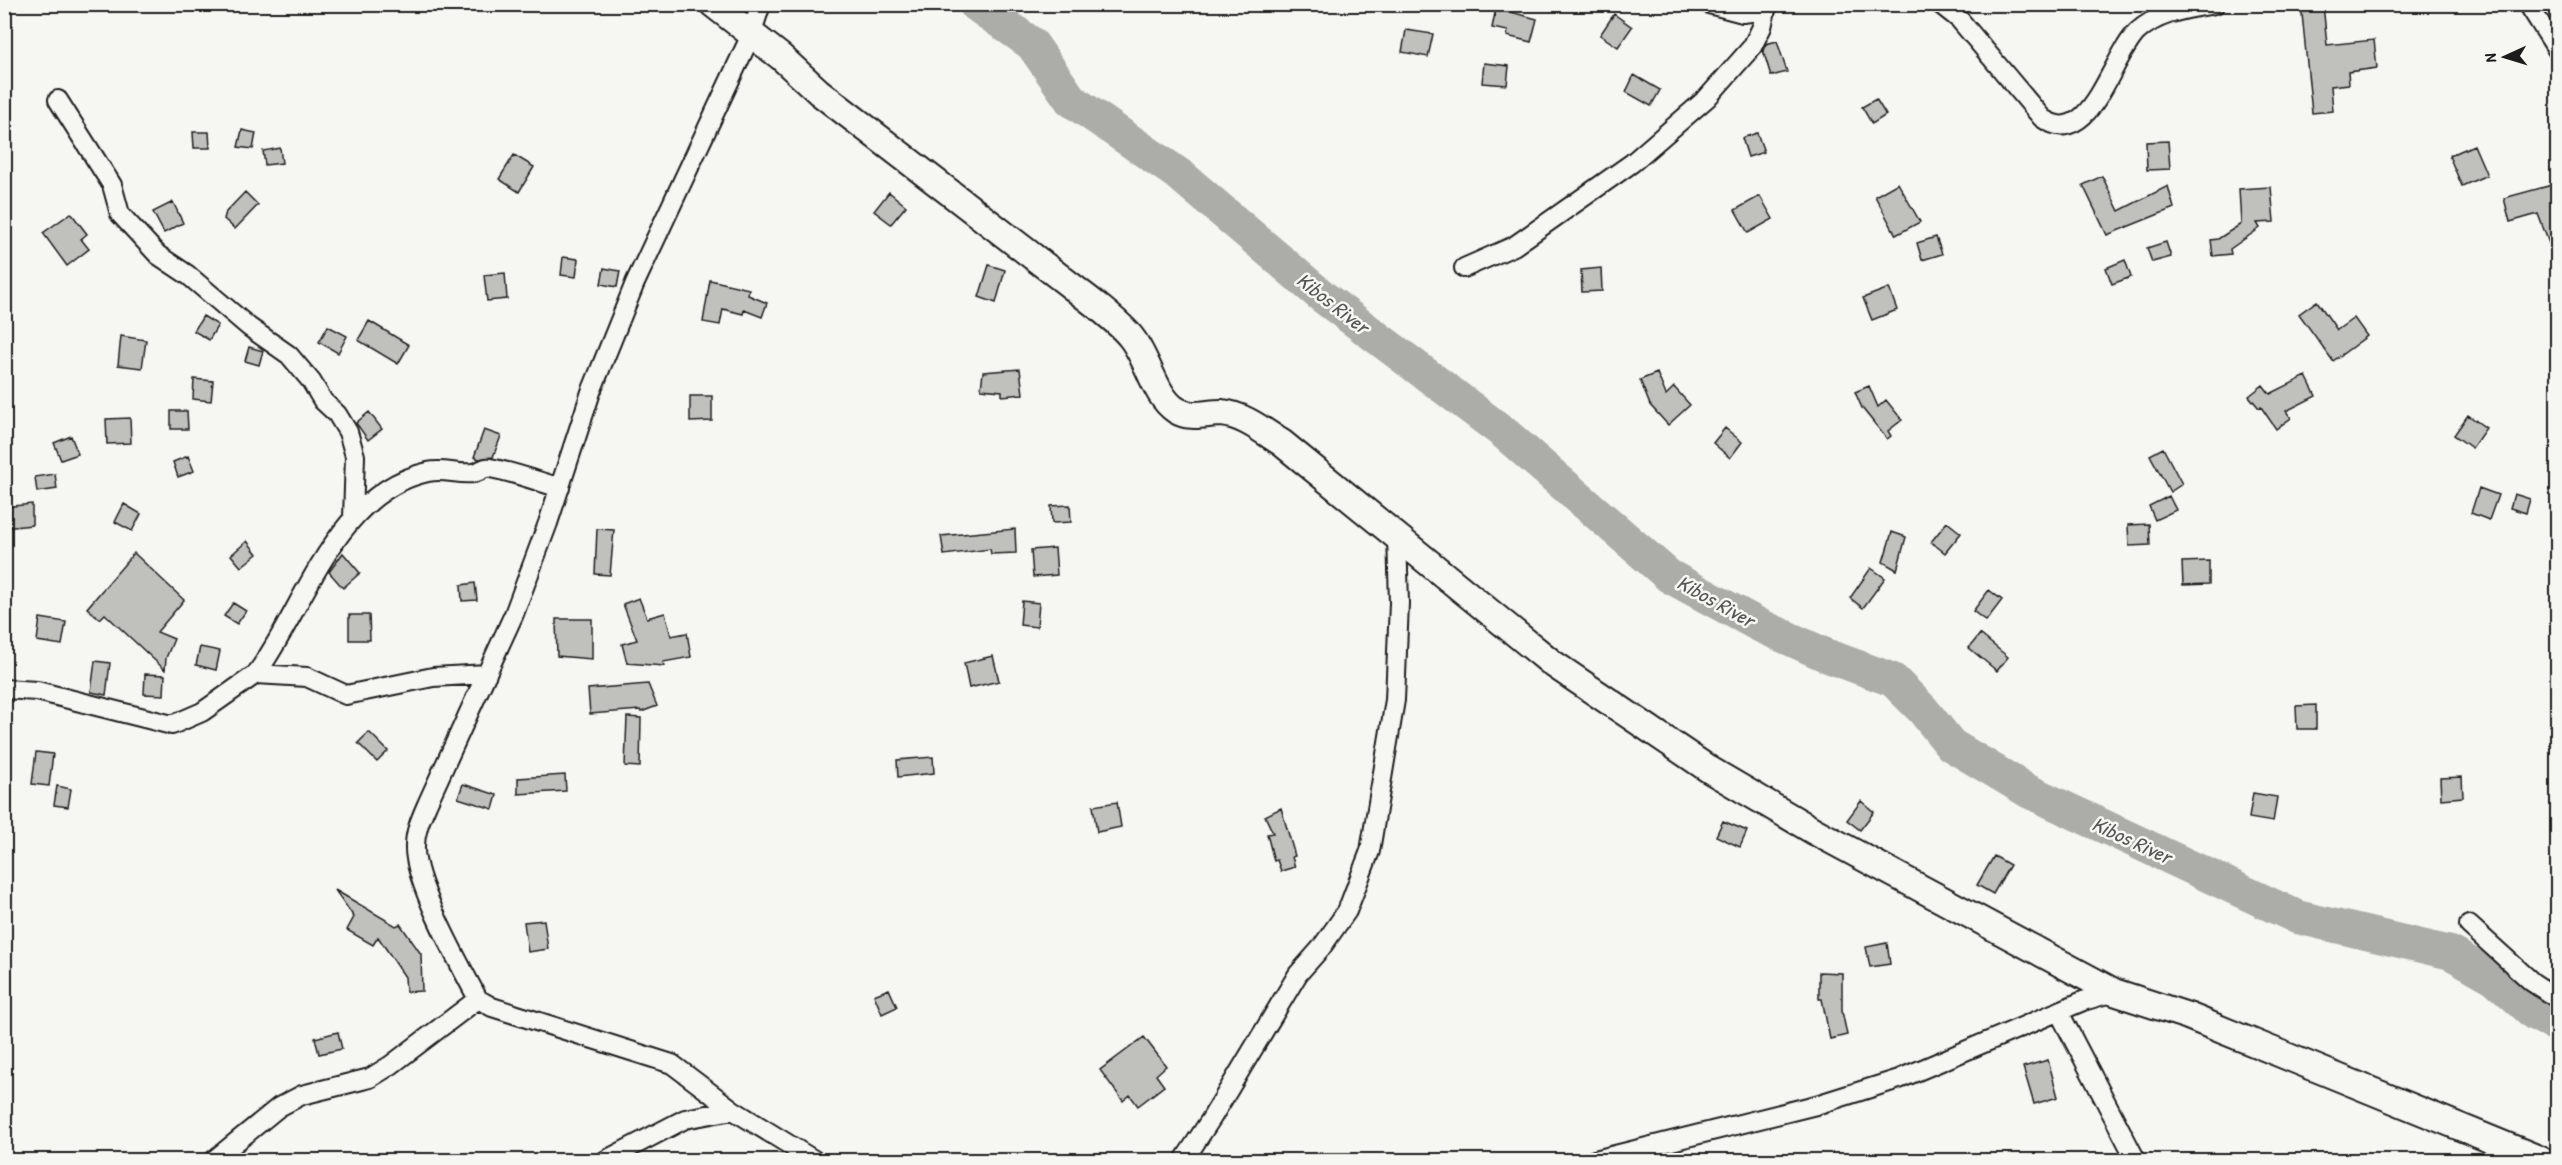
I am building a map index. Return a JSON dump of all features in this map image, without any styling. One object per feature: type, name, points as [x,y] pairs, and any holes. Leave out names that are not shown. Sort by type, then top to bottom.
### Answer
[{"type":"main road","points":[[713,4],[781,57],[827,98],[1096,305],[1131,336],[1148,363],[1162,396],[1176,410],[1197,416],[1221,413],[1245,419],[1282,443],[1552,663],[1710,770],[1922,891],[2114,992],[2199,1020],[2541,1161]]},
{"type":"street","points":[[761,4],[751,35],[635,284],[591,392],[560,488],[514,614],[417,829],[414,848],[420,879],[478,999],[492,1006],[672,1065],[733,1110],[814,1161]]},
{"type":"street","points":[[1709,4],[1743,14],[1768,7]]},
{"type":"street","points":[[1940,4],[1959,20],[2042,118],[2053,126],[2063,127],[2083,119],[2137,32],[2156,19],[2175,12],[2215,4]]},
{"type":"street","points":[[2528,4],[2558,51]]},
{"type":"street","points":[[1464,268],[1514,246],[1632,163],[1707,98],[1745,56],[1762,27],[1768,7]]},
{"type":"street","points":[[58,100],[112,185],[120,214],[158,255],[188,275],[249,327],[289,356],[311,381],[323,400],[337,414],[348,432],[354,456],[353,518]]},
{"type":"street","points":[[4,689],[37,691],[172,725],[202,712],[256,674],[276,647],[298,601],[324,558],[353,518],[382,494],[411,476],[430,471],[473,473],[489,467],[560,488]]},
{"type":"street","points":[[1184,1161],[1298,974],[1321,948],[1347,911],[1370,851],[1395,700],[1399,603],[1397,536]]},
{"type":"street","points":[[256,674],[307,677],[346,695],[433,677],[487,674]]},
{"type":"street","points":[[2469,925],[2532,982],[2558,999]]},
{"type":"street","points":[[1595,1161],[1816,1105],[1899,1079],[2083,1001],[2114,992]]},
{"type":"street","points":[[214,1161],[279,1107],[302,1095],[370,1078],[391,1065],[478,999]]},
{"type":"street","points":[[2059,1012],[2136,1161]]},
{"type":"street","points":[[606,1161],[685,1119],[733,1110]]},
{"type":"building","points":[[2301,4],[2323,4],[2327,45],[2374,40],[2377,68],[2348,72],[2349,84],[2331,86],[2333,111],[2312,113]]},
{"type":"building","points":[[1496,8],[1537,19],[1531,42],[1507,36],[1508,31],[1492,28]]},
{"type":"building","points":[[1614,14],[1632,27],[1618,47],[1600,35]]},
{"type":"building","points":[[1406,30],[1433,34],[1428,57],[1402,52]]},
{"type":"building","points":[[1777,41],[1787,72],[1771,76],[1763,50],[1766,44]]},
{"type":"building","points":[[1484,63],[1509,66],[1507,85],[1482,83]]},
{"type":"building","points":[[1634,75],[1660,90],[1651,106],[1626,92]]},
{"type":"building","points":[[1876,99],[1886,115],[1872,124],[1862,107]]},
{"type":"building","points":[[242,130],[256,133],[253,149],[238,147]]},
{"type":"building","points":[[193,132],[209,132],[210,148],[194,148]]},
{"type":"building","points":[[1757,133],[1764,152],[1748,157],[1742,138]]},
{"type":"building","points":[[2168,141],[2170,169],[2147,170],[2146,142]]},
{"type":"building","points":[[2474,145],[2487,175],[2462,186],[2449,156]]},
{"type":"building","points":[[280,148],[282,163],[265,165],[263,151]]},
{"type":"building","points":[[514,155],[534,167],[519,192],[499,179]]},
{"type":"building","points":[[2102,176],[2119,211],[2168,186],[2174,208],[2107,235],[2083,185]]},
{"type":"building","points":[[1898,183],[1920,222],[1896,235],[1875,196]]},
{"type":"building","points":[[2552,185],[2558,199],[2556,262],[2538,214],[2510,222],[2504,198]]},
{"type":"building","points":[[2271,187],[2274,222],[2257,223],[2260,228],[2230,249],[2231,254],[2213,256],[2211,240],[2218,239],[2241,224],[2239,189]]},
{"type":"building","points":[[245,192],[258,205],[235,229],[224,219],[226,212]]},
{"type":"building","points":[[889,192],[906,206],[891,224],[874,211]]},
{"type":"building","points":[[1760,196],[1773,219],[1748,233],[1735,210]]},
{"type":"building","points":[[173,202],[183,223],[164,233],[153,212]]},
{"type":"building","points":[[71,213],[87,234],[81,239],[89,249],[67,266],[43,233]]},
{"type":"building","points":[[1936,237],[1942,254],[1922,260],[1917,243]]},
{"type":"building","points":[[2166,242],[2171,257],[2152,262],[2147,248]]},
{"type":"building","points":[[563,257],[578,259],[576,277],[561,275]]},
{"type":"building","points":[[2125,260],[2131,277],[2112,284],[2106,268]]},
{"type":"building","points":[[989,265],[1005,270],[996,303],[979,297]]},
{"type":"building","points":[[604,268],[620,271],[617,287],[601,284]]},
{"type":"building","points":[[1601,268],[1602,291],[1582,292],[1581,270]]},
{"type":"building","points":[[505,273],[507,299],[487,301],[484,275]]},
{"type":"building","points":[[710,280],[749,289],[748,295],[767,303],[762,317],[744,310],[743,314],[723,309],[720,325],[703,322]]},
{"type":"building","points":[[1889,288],[1897,310],[1872,320],[1863,298]]},
{"type":"building","points":[[2317,301],[2337,330],[2354,318],[2367,336],[2333,361],[2299,314]]},
{"type":"building","points":[[203,316],[218,325],[209,340],[194,331]]},
{"type":"building","points":[[369,321],[409,345],[398,364],[358,340]]},
{"type":"building","points":[[328,326],[347,336],[338,353],[319,342]]},
{"type":"building","points":[[121,336],[146,340],[142,368],[118,365]]},
{"type":"building","points":[[249,347],[263,351],[259,365],[245,361]]},
{"type":"building","points":[[1020,369],[1023,394],[1002,396],[1002,391],[981,389],[983,372]]},
{"type":"building","points":[[1657,373],[1666,395],[1674,387],[1690,405],[1668,425],[1650,405],[1640,380]]},
{"type":"building","points":[[2306,376],[2316,396],[2286,411],[2291,418],[2276,429],[2261,407],[2259,408],[2249,396],[2263,385],[2270,394]]},
{"type":"building","points":[[194,379],[213,381],[211,401],[193,399]]},
{"type":"building","points":[[1869,386],[1878,407],[1886,400],[1902,420],[1888,431],[1891,436],[1887,439],[1862,408],[1855,392]]},
{"type":"building","points":[[690,396],[712,396],[712,421],[690,422]]},
{"type":"building","points":[[171,411],[187,411],[188,429],[171,429]]},
{"type":"building","points":[[369,412],[382,429],[368,440],[356,423]]},
{"type":"building","points":[[2468,415],[2486,428],[2472,448],[2454,435]]},
{"type":"building","points":[[130,418],[131,443],[107,444],[106,419]]},
{"type":"building","points":[[1725,428],[1742,442],[1730,458],[1713,443]]},
{"type":"building","points":[[484,430],[501,436],[493,457],[479,459],[474,457]]},
{"type":"building","points":[[71,436],[78,454],[61,460],[54,443]]},
{"type":"building","points":[[2163,448],[2182,484],[2170,492],[2150,455]]},
{"type":"building","points":[[188,456],[194,471],[178,477],[173,462]]},
{"type":"building","points":[[55,474],[57,489],[37,492],[35,477]]},
{"type":"building","points":[[2479,488],[2498,495],[2489,520],[2471,513]]},
{"type":"building","points":[[2514,494],[2530,499],[2526,513],[2510,508]]},
{"type":"building","points":[[2169,496],[2176,510],[2155,520],[2149,506]]},
{"type":"building","points":[[32,504],[32,525],[4,528],[4,507]]},
{"type":"building","points":[[124,504],[141,514],[132,531],[115,522]]},
{"type":"building","points":[[1070,505],[1071,522],[1052,523],[1051,506]]},
{"type":"building","points":[[1947,522],[1961,533],[1945,553],[1931,542]]},
{"type":"building","points":[[2149,524],[2150,545],[2129,546],[2128,525]]},
{"type":"building","points":[[597,529],[614,530],[610,575],[595,574]]},
{"type":"building","points":[[1015,529],[1016,553],[991,554],[990,549],[944,555],[941,536]]},
{"type":"building","points":[[1892,532],[1906,537],[1897,570],[1883,562]]},
{"type":"building","points":[[247,541],[257,554],[241,567],[231,555]]},
{"type":"building","points":[[1055,548],[1057,575],[1033,577],[1031,550]]},
{"type":"building","points":[[134,553],[184,600],[157,632],[174,639],[166,658],[165,670],[105,614],[100,619],[87,608]]},
{"type":"building","points":[[343,553],[360,573],[343,588],[329,572]]},
{"type":"building","points":[[2209,561],[2209,584],[2183,585],[2182,562]]},
{"type":"building","points":[[1871,568],[1885,578],[1863,608],[1850,598]]},
{"type":"building","points":[[475,583],[477,600],[462,601],[461,585]]},
{"type":"building","points":[[1989,590],[2002,600],[1986,621],[1973,611]]},
{"type":"building","points":[[639,598],[647,618],[665,613],[671,636],[687,633],[691,657],[663,662],[664,666],[627,663],[622,644],[637,640],[623,604]]},
{"type":"building","points":[[1022,601],[1039,603],[1037,627],[1020,625]]},
{"type":"building","points":[[233,603],[246,611],[237,624],[224,616]]},
{"type":"building","points":[[349,615],[369,615],[370,640],[349,640]]},
{"type":"building","points":[[40,618],[66,622],[62,645],[37,641]]},
{"type":"building","points":[[556,619],[592,619],[592,659],[557,656]]},
{"type":"building","points":[[1980,634],[2008,657],[1997,671],[1969,648]]},
{"type":"building","points":[[200,647],[220,651],[216,670],[196,665]]},
{"type":"building","points":[[993,656],[999,681],[969,688],[964,663]]},
{"type":"building","points":[[95,661],[110,663],[106,695],[91,692]]},
{"type":"building","points":[[145,674],[165,675],[164,695],[144,694]]},
{"type":"building","points":[[648,684],[657,706],[641,712],[640,710],[590,714],[588,689]]},
{"type":"building","points":[[2316,705],[2316,729],[2297,729],[2296,706]]},
{"type":"building","points":[[627,717],[641,718],[640,767],[625,766]]},
{"type":"building","points":[[369,732],[388,751],[377,762],[358,743]]},
{"type":"building","points":[[36,752],[53,754],[49,786],[32,784]]},
{"type":"building","points":[[933,757],[934,773],[898,777],[897,760]]},
{"type":"building","points":[[565,775],[566,791],[518,794],[518,778]]},
{"type":"building","points":[[2462,777],[2463,797],[2441,799],[2440,778]]},
{"type":"building","points":[[463,784],[497,795],[493,809],[458,798]]},
{"type":"building","points":[[57,786],[71,789],[68,807],[54,805]]},
{"type":"building","points":[[2253,793],[2277,797],[2273,822],[2249,818]]},
{"type":"building","points":[[1861,801],[1874,812],[1860,830],[1847,820]]},
{"type":"building","points":[[1117,802],[1121,827],[1097,832],[1093,806]]},
{"type":"building","points":[[1281,808],[1295,856],[1292,857],[1295,867],[1281,871],[1277,860],[1274,861],[1267,834],[1273,833],[1265,816]]},
{"type":"building","points":[[1723,821],[1747,831],[1740,847],[1716,836]]},
{"type":"building","points":[[1994,856],[2010,865],[1993,894],[1977,885]]},
{"type":"building","points":[[335,890],[396,926],[400,924],[421,954],[422,991],[406,992],[405,977],[378,937],[373,945],[347,930],[354,917]]},
{"type":"building","points":[[544,920],[548,949],[528,952],[524,922]]},
{"type":"building","points":[[1887,943],[1890,964],[1870,967],[1866,947]]},
{"type":"building","points":[[1819,972],[1842,973],[1842,1011],[1847,1035],[1830,1039],[1822,999],[1819,999]]},
{"type":"building","points":[[889,989],[897,1007],[882,1014],[874,995]]},
{"type":"building","points":[[338,1032],[342,1049],[319,1054],[315,1038]]},
{"type":"building","points":[[1144,1037],[1166,1066],[1156,1075],[1164,1086],[1138,1106],[1130,1095],[1123,1101],[1100,1070]]},
{"type":"building","points":[[2048,1060],[2058,1097],[2034,1104],[2023,1067]]},
{"type":"waterway","name":"Kibos River","points":[[975,4],[1032,44],[1071,100],[1181,176],[1323,297],[1503,432],[1669,576],[1759,625],[1828,656],[1893,680],[1923,710],[1951,745],[2028,791],[2297,917],[2451,953],[2495,978],[2535,1014],[2558,1026]]}]
